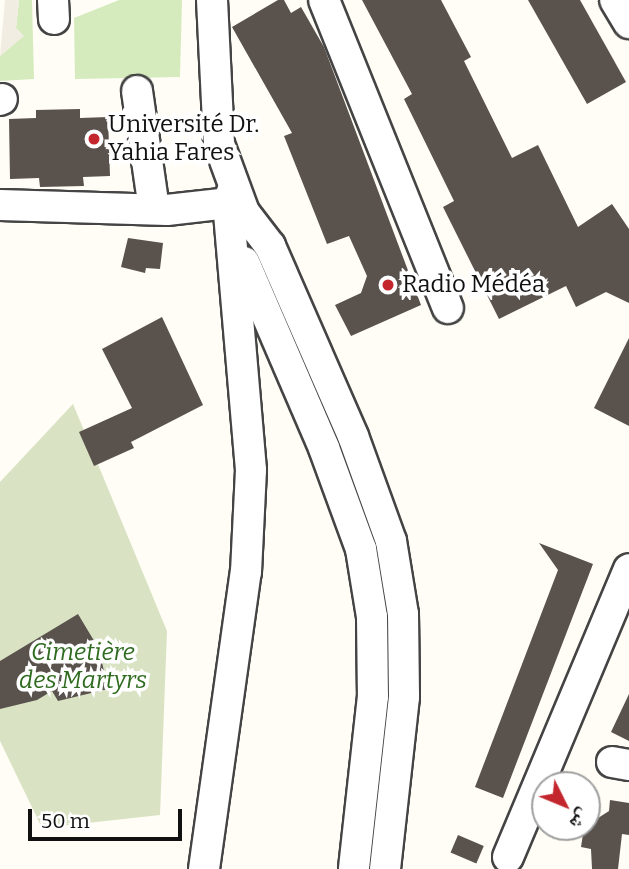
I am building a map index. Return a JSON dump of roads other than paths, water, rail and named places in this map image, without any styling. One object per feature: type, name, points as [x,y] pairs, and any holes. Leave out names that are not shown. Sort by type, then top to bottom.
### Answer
[{"type":"street","points":[[212,0],[219,144],[236,200],[244,262],[324,448],[361,549],[372,617],[373,696],[354,869]]},
{"type":"street","points":[[324,0],[447,308]]},
{"type":"street","points":[[615,0],[629,23]]},
{"type":"street","points":[[137,91],[154,209]]},
{"type":"street","points":[[0,205],[154,209],[236,200]]},
{"type":"street","points":[[204,869],[246,572],[251,470],[236,200]]},
{"type":"street","points":[[236,200],[271,246],[353,436],[391,541],[403,614],[404,697],[385,869]]},
{"type":"street","points":[[508,857],[629,569]]},
{"type":"place","name":"Université Dr. Yahia Fares","points":[[94,139]]},
{"type":"place","name":"Radio Médéa","points":[[388,285]]},
{"type":"park label","name":"Cimetière des Martyrs","points":[[83,667]]}]
